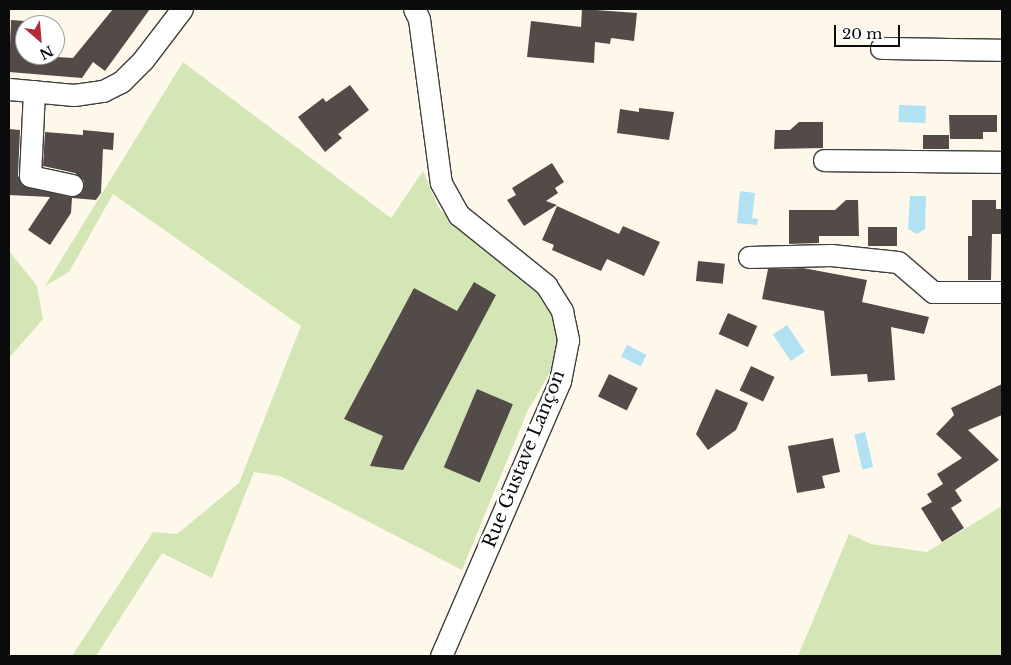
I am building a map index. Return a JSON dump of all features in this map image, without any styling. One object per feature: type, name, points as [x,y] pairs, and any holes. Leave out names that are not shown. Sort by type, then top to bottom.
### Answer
[{"type":"street","points":[[9,89],[74,95],[103,91],[121,82],[143,60],[182,9]]},
{"type":"street","name":"Rue Gustave Lançon","points":[[414,9],[419,18],[440,183],[459,215],[546,285],[562,311],[568,340],[560,381],[441,656]]},
{"type":"street","points":[[881,48],[1002,50]]},
{"type":"street","points":[[34,91],[30,176],[72,185]]},
{"type":"street","points":[[824,160],[1002,162]]},
{"type":"street","points":[[749,257],[831,255],[898,262],[933,292],[1002,292]]},
{"type":"green space","points":[[183,62],[391,218],[423,171],[438,207],[458,229],[551,303],[567,343],[527,412],[462,570],[280,476],[254,472],[212,578],[162,553],[96,656],[72,656],[153,532],[177,534],[239,483],[301,326],[113,194],[69,272],[45,286]]},
{"type":"green space","points":[[9,251],[37,286],[43,319],[9,358]]},
{"type":"green space","points":[[1002,506],[1002,656],[798,656],[849,534],[871,544],[927,552]]},
{"type":"water","points":[[899,105],[926,106],[925,123],[898,122]]},
{"type":"water","points":[[740,191],[755,193],[752,218],[758,219],[757,225],[737,223]]},
{"type":"water","points":[[910,196],[926,196],[925,229],[917,234],[908,229]]},
{"type":"water","points":[[787,325],[805,352],[791,361],[773,335]]},
{"type":"water","points":[[627,345],[647,355],[641,367],[621,357]]},
{"type":"water","points":[[865,432],[873,467],[862,470],[854,434]]},
{"type":"building","points":[[113,9],[150,9],[105,71],[93,62],[82,78],[9,72],[11,20],[15,20],[15,65],[65,65],[65,58],[73,58]]},
{"type":"building","points":[[582,9],[637,13],[634,41],[611,38],[610,44],[595,42],[594,63],[527,57],[531,21],[581,27]]},
{"type":"building","points":[[350,85],[369,110],[338,134],[342,138],[325,152],[298,117],[323,98],[326,102]]},
{"type":"building","points":[[639,108],[674,112],[669,140],[617,133],[620,109],[639,112]]},
{"type":"building","points":[[949,115],[997,115],[997,132],[983,132],[983,139],[950,139]]},
{"type":"building","points":[[799,122],[823,122],[823,148],[774,149],[775,130],[790,130]]},
{"type":"building","points":[[9,129],[20,130],[18,175],[22,185],[70,197],[82,193],[84,181],[75,173],[43,166],[45,132],[83,135],[83,130],[114,133],[113,150],[103,149],[101,193],[96,200],[72,198],[71,213],[50,245],[28,230],[50,197],[9,195]]},
{"type":"building","points":[[923,135],[949,135],[949,149],[923,149]]},
{"type":"building","points":[[552,163],[564,182],[555,188],[558,193],[546,201],[557,205],[524,226],[507,200],[516,195],[512,188]]},
{"type":"building","points":[[846,200],[858,200],[859,236],[819,236],[819,243],[789,244],[789,210],[835,210]]},
{"type":"building","points":[[972,200],[996,200],[996,209],[1002,209],[1002,234],[992,234],[991,280],[968,280],[968,236],[972,236]]},
{"type":"building","points":[[557,206],[619,234],[623,226],[660,242],[644,276],[607,259],[601,271],[552,250],[554,245],[542,240]]},
{"type":"building","points":[[868,227],[897,227],[897,246],[868,246]]},
{"type":"building","points":[[698,261],[725,264],[723,284],[696,281]]},
{"type":"building","points":[[803,268],[867,280],[862,302],[929,317],[924,334],[891,327],[895,380],[868,382],[867,374],[831,376],[824,311],[762,299],[768,269]]},
{"type":"building","points":[[474,282],[496,295],[403,470],[370,466],[383,436],[344,419],[414,288],[457,311]]},
{"type":"building","points":[[728,313],[757,326],[748,347],[719,334]]},
{"type":"building","points":[[751,366],[775,377],[763,401],[740,390]]},
{"type":"building","points":[[609,374],[638,388],[627,410],[598,396]]},
{"type":"building","points":[[1002,384],[1002,415],[968,430],[999,460],[955,490],[962,501],[951,508],[964,528],[942,542],[921,508],[932,502],[927,494],[943,484],[937,474],[962,458],[936,434],[954,415],[951,408]]},
{"type":"building","points":[[477,389],[513,404],[480,482],[444,467]]},
{"type":"building","points":[[716,389],[748,403],[736,430],[708,450],[696,434]]},
{"type":"building","points":[[833,438],[840,472],[822,476],[825,488],[797,493],[788,446]]}]
